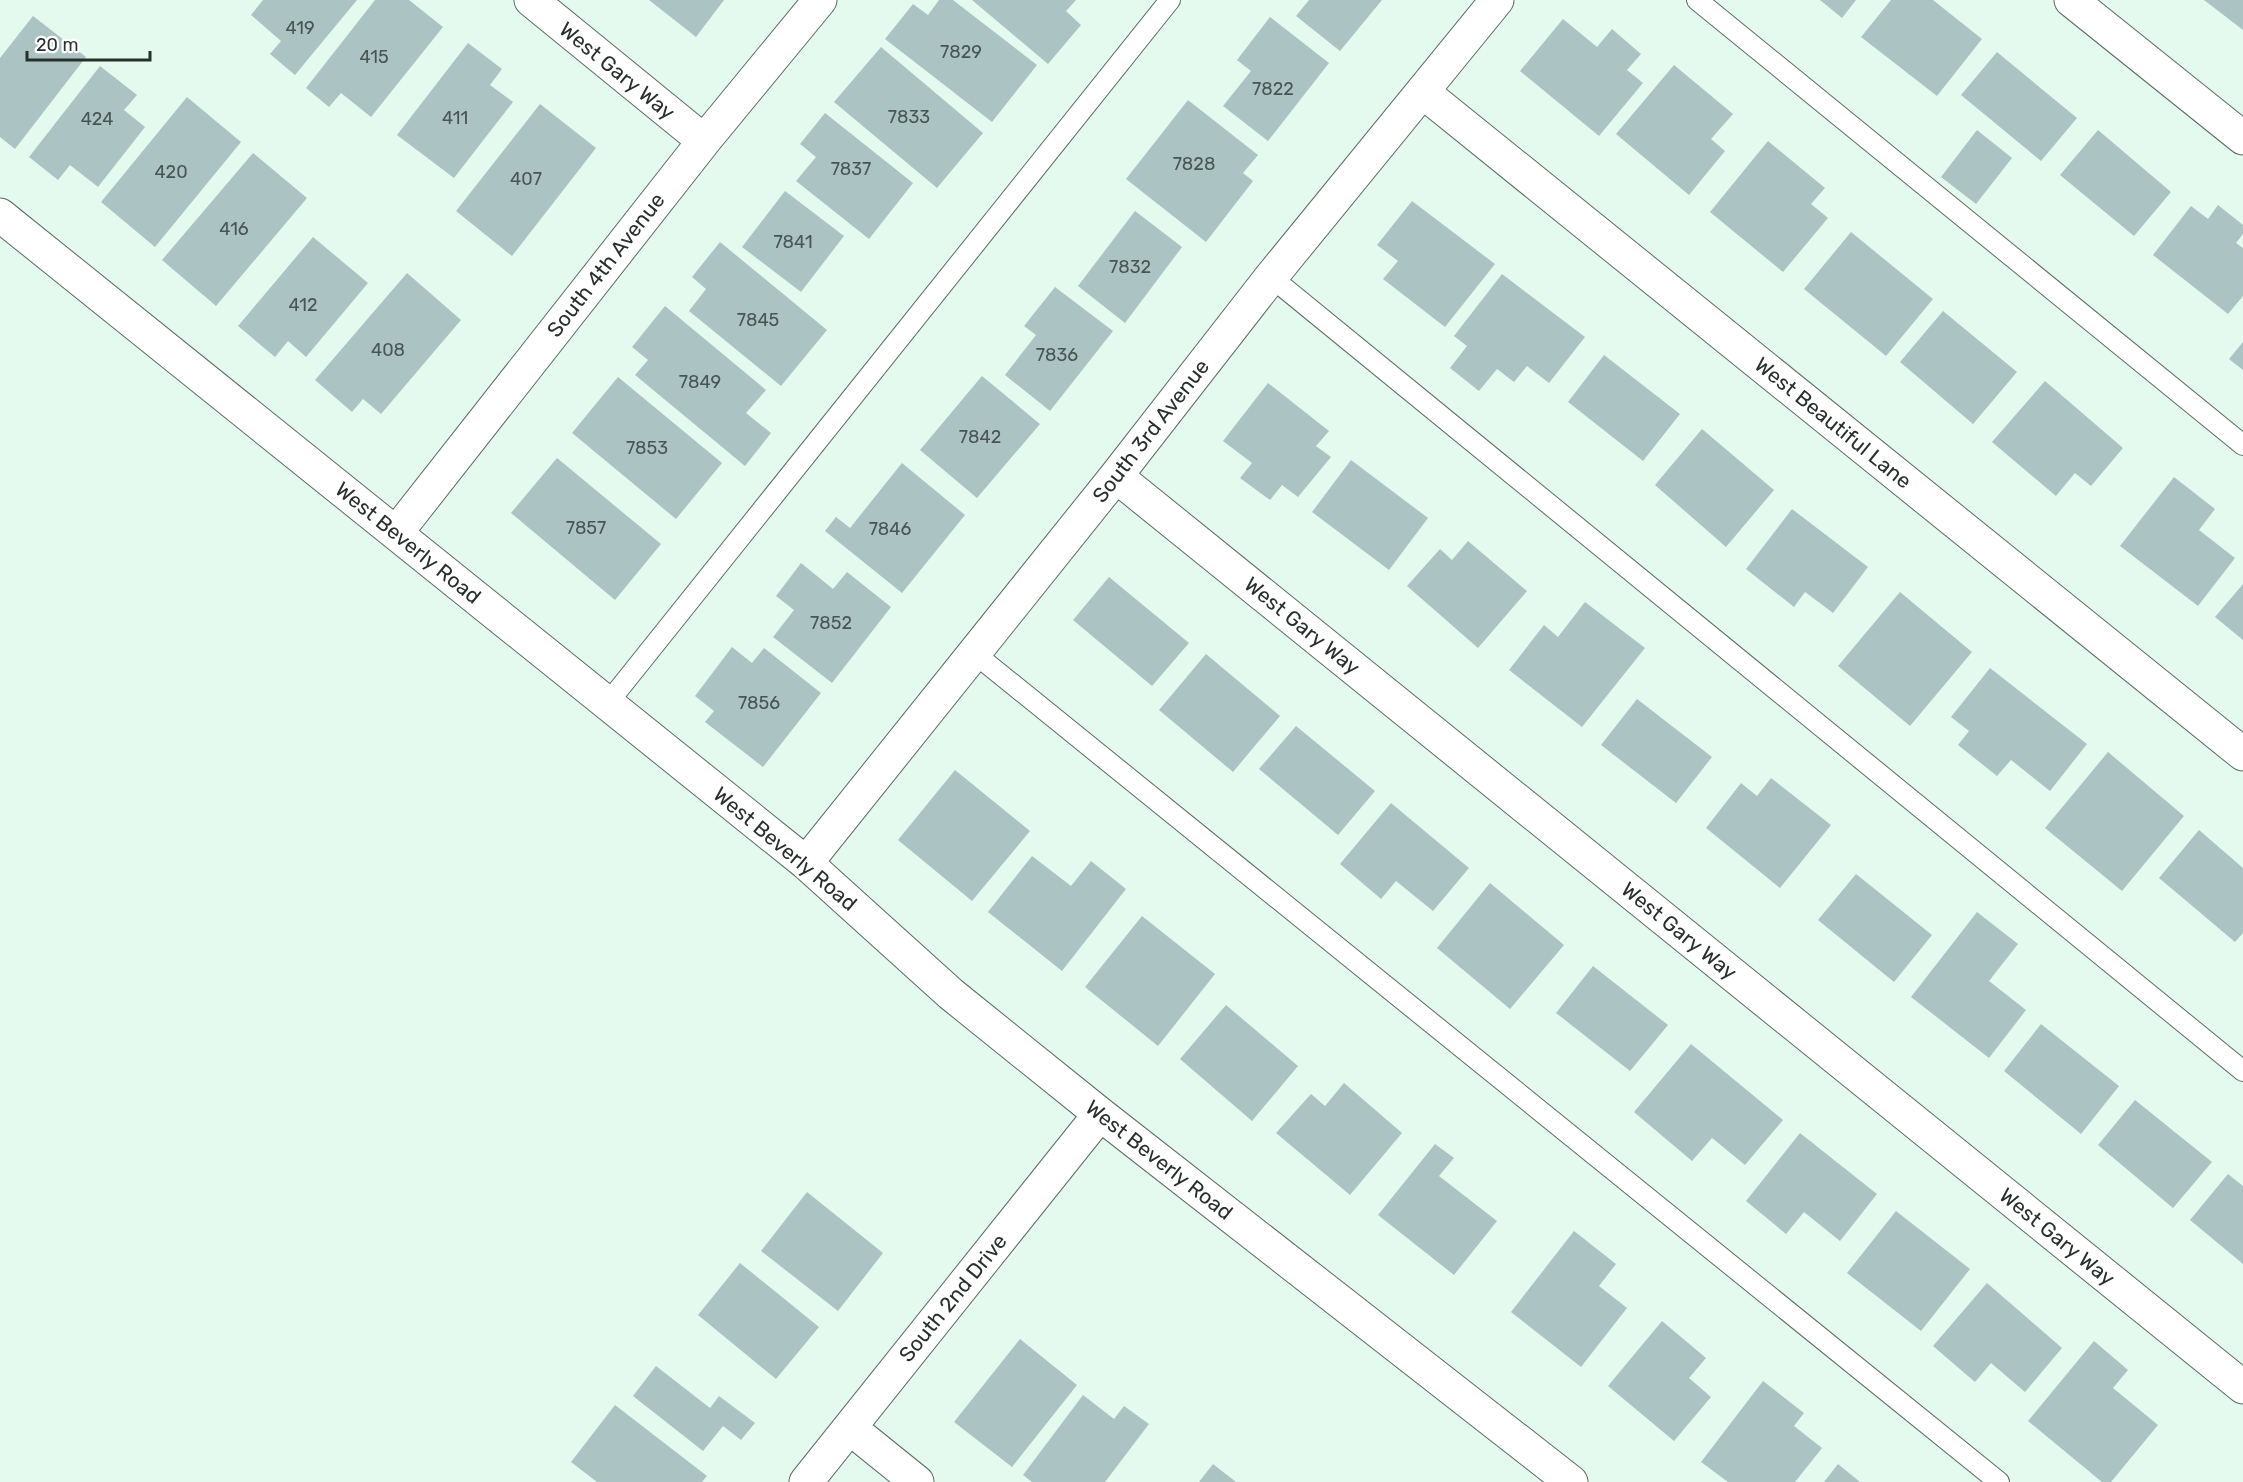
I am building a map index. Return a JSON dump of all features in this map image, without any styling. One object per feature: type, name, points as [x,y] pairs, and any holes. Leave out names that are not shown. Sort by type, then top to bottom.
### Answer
[{"type":"street","name":"West Gary Way","points":[[531,0],[704,141]]},
{"type":"street","name":"South 4th Avenue","points":[[396,532],[704,141],[820,0]]},
{"type":"street","name":"South 3rd Avenue","points":[[806,863],[1116,476],[1271,277],[1497,0]]},
{"type":"street","points":[[2071,0],[2243,138]]},
{"type":"street","name":"West Beautiful Lane","points":[[1423,92],[2243,754]]},
{"type":"street","name":"West Beverly Road","points":[[0,215],[806,863],[951,994],[1100,1114],[1571,1482]]},
{"type":"street","name":"West Gary Way","points":[[1116,476],[2243,1387]]},
{"type":"street","name":"South 2nd Drive","points":[[806,1482],[1100,1114]]},
{"type":"street","points":[[850,1428],[917,1482]]},
{"type":"lane","points":[[607,704],[1170,0]]},
{"type":"lane","points":[[1697,0],[2243,445]]},
{"type":"lane","points":[[1271,277],[2243,1071]]},
{"type":"lane","points":[[974,653],[1999,1482]]},
{"type":"building","points":[[263,0],[357,0],[295,75],[270,54],[281,41],[251,15]]},
{"type":"building","points":[[375,0],[409,0],[443,27],[371,117],[341,93],[329,107],[306,88]]},
{"type":"building","points":[[649,0],[724,0],[696,37]]},
{"type":"building","points":[[939,0],[953,0],[1037,65],[992,122],[885,39],[913,4],[928,15]]},
{"type":"building","points":[[972,0],[1076,0],[1066,11],[1081,25],[1048,64]]},
{"type":"building","points":[[1309,0],[1382,0],[1340,51],[1296,16]]},
{"type":"building","points":[[1820,0],[1856,0],[1842,18]]},
{"type":"building","points":[[1891,0],[1933,0],[1982,39],[1937,96],[1861,37]]},
{"type":"building","points":[[2204,0],[2243,0],[2243,30]]},
{"type":"building","points":[[33,16],[86,57],[15,149],[0,137],[0,58]]},
{"type":"building","points":[[1270,17],[1329,63],[1268,141],[1223,106],[1251,71],[1237,60]]},
{"type":"building","points":[[1563,19],[1597,47],[1612,29],[1641,54],[1627,70],[1643,83],[1599,136],[1520,71]]},
{"type":"building","points":[[468,43],[502,69],[490,85],[513,102],[454,178],[397,135]]},
{"type":"building","points":[[881,47],[983,133],[937,188],[834,102]]},
{"type":"building","points":[[1997,52],[2077,118],[2041,161],[1961,95]]},
{"type":"building","points":[[1674,65],[1733,114],[1711,139],[1725,151],[1689,195],[1616,134]]},
{"type":"building","points":[[100,66],[137,95],[124,110],[145,127],[98,187],[70,165],[58,180],[29,157]]},
{"type":"building","points":[[187,97],[241,142],[155,247],[101,202]]},
{"type":"building","points":[[1188,100],[1258,155],[1243,173],[1253,181],[1206,242],[1126,179]]},
{"type":"building","points":[[540,104],[596,148],[512,256],[456,211]]},
{"type":"building","points":[[825,113],[913,183],[869,239],[796,181],[816,157],[800,144]]},
{"type":"building","points":[[1977,130],[2012,158],[1976,204],[1941,177]]},
{"type":"building","points":[[2098,130],[2171,192],[2134,236],[2060,175]]},
{"type":"building","points":[[1768,141],[1825,188],[1811,204],[1828,218],[1783,272],[1710,212]]},
{"type":"building","points":[[253,153],[307,198],[216,306],[162,260]]},
{"type":"building","points":[[785,191],[844,236],[801,292],[742,247]]},
{"type":"building","points":[[1412,201],[1495,264],[1445,327],[1383,279],[1398,261],[1377,245]]},
{"type":"building","points":[[2218,205],[2243,225],[2243,234],[2236,243],[2243,248],[2243,296],[2228,314],[2153,255],[2191,206],[2208,219]]},
{"type":"building","points":[[1135,211],[1182,247],[1125,323],[1078,286]]},
{"type":"building","points":[[1851,232],[1933,299],[1886,356],[1804,289]]},
{"type":"building","points":[[313,237],[368,283],[306,357],[288,341],[275,357],[238,326]]},
{"type":"building","points":[[720,242],[827,330],[781,386],[689,311],[706,289],[692,277]]},
{"type":"building","points":[[407,273],[461,320],[381,414],[363,399],[352,412],[315,380]]},
{"type":"building","points":[[1502,274],[1585,337],[1549,383],[1527,366],[1514,382],[1497,369],[1479,391],[1450,368],[1467,346],[1454,336]]},
{"type":"building","points":[[1055,287],[1113,331],[1050,411],[1005,375],[1036,335],[1024,326]]},
{"type":"building","points":[[665,306],[766,390],[746,413],[771,433],[745,466],[635,375],[648,360],[632,347]]},
{"type":"building","points":[[1943,311],[2017,372],[1973,424],[1900,362]]},
{"type":"building","points":[[2243,342],[2243,370],[2229,359]]},
{"type":"building","points":[[1604,355],[1680,414],[1643,461],[1568,402]]},
{"type":"building","points":[[982,376],[1040,424],[977,498],[920,450]]},
{"type":"building","points":[[618,377],[722,463],[676,519],[572,433]]},
{"type":"building","points":[[2045,381],[2123,448],[2091,486],[2075,473],[2056,496],[1992,442]]},
{"type":"building","points":[[1268,383],[1329,431],[1316,446],[1331,457],[1298,497],[1282,485],[1270,500],[1240,478],[1252,463],[1223,441]]},
{"type":"building","points":[[1702,429],[1774,490],[1726,547],[1655,485]]},
{"type":"building","points":[[557,458],[661,544],[615,600],[511,513]]},
{"type":"building","points":[[1351,460],[1428,518],[1389,570],[1312,512]]},
{"type":"building","points":[[902,463],[965,515],[902,593],[825,531],[836,517],[850,528]]},
{"type":"building","points":[[2174,477],[2215,509],[2199,530],[2235,558],[2198,606],[2120,546]]},
{"type":"building","points":[[1792,509],[1868,567],[1833,613],[1805,592],[1794,607],[1746,569]]},
{"type":"building","points":[[1468,541],[1527,591],[1478,648],[1407,586],[1440,549],[1452,560]]},
{"type":"building","points":[[801,563],[833,589],[847,572],[891,607],[832,683],[773,637],[794,610],[776,596]]},
{"type":"building","points":[[1109,577],[1189,643],[1152,686],[1073,620]]},
{"type":"building","points":[[2243,584],[2243,640],[2215,617]]},
{"type":"building","points":[[1900,592],[1972,652],[1910,726],[1838,666]]},
{"type":"building","points":[[1585,602],[1645,648],[1582,727],[1509,670],[1544,625],[1558,637]]},
{"type":"building","points":[[732,647],[752,663],[764,648],[821,693],[763,767],[705,722],[714,711],[695,696]]},
{"type":"building","points":[[1206,654],[1280,716],[1233,772],[1159,710]]},
{"type":"building","points":[[1990,668],[2087,744],[2050,791],[2011,760],[1997,776],[1958,745],[1969,731],[1951,717]]},
{"type":"building","points":[[1637,699],[1712,757],[1676,803],[1601,745]]},
{"type":"building","points":[[1296,726],[1375,791],[1338,835],[1259,769]]},
{"type":"building","points":[[2108,752],[2184,816],[2122,891],[2045,828]]},
{"type":"building","points":[[955,770],[1030,831],[972,901],[898,840]]},
{"type":"building","points":[[1771,778],[1831,825],[1780,888],[1706,828],[1741,783],[1757,796]]},
{"type":"building","points":[[1391,803],[1469,868],[1433,911],[1396,881],[1381,899],[1340,864]]},
{"type":"building","points":[[2199,830],[2243,868],[2243,933],[2235,942],[2159,878]]},
{"type":"building","points":[[1032,856],[1071,886],[1091,861],[1126,889],[1062,971],[988,912]]},
{"type":"building","points":[[1856,874],[1932,935],[1894,982],[1818,920]]},
{"type":"building","points":[[1490,883],[1564,945],[1510,1009],[1437,948]]},
{"type":"building","points":[[1977,912],[2018,944],[1989,981],[2026,1010],[1989,1058],[1911,997]]},
{"type":"building","points":[[1142,916],[1215,974],[1158,1046],[1085,987]]},
{"type":"building","points":[[1593,966],[1668,1025],[1630,1071],[1556,1013]]},
{"type":"building","points":[[1226,1005],[1298,1066],[1252,1121],[1180,1059]]},
{"type":"building","points":[[2041,1024],[2119,1086],[2081,1134],[2004,1071]]},
{"type":"building","points":[[1691,1044],[1783,1120],[1745,1165],[1712,1138],[1692,1161],[1634,1112]]},
{"type":"building","points":[[1344,1083],[1402,1133],[1350,1195],[1276,1133],[1311,1094],[1325,1106]]},
{"type":"building","points":[[2135,1100],[2212,1162],[2173,1208],[2098,1145]]},
{"type":"building","points":[[1800,1133],[1877,1194],[1840,1241],[1804,1212],[1786,1234],[1746,1201]]},
{"type":"building","points":[[1435,1144],[1454,1158],[1439,1176],[1497,1221],[1454,1275],[1378,1215]]},
{"type":"building","points":[[2228,1174],[2243,1186],[2243,1264],[2190,1220]]},
{"type":"building","points":[[807,1192],[883,1253],[838,1311],[761,1251]]},
{"type":"building","points":[[1896,1211],[1970,1269],[1921,1331],[1847,1273]]},
{"type":"building","points":[[1574,1231],[1616,1264],[1599,1286],[1627,1308],[1581,1367],[1511,1312]]},
{"type":"building","points":[[740,1263],[819,1327],[776,1379],[698,1315]]},
{"type":"building","points":[[1987,1283],[2062,1348],[2025,1392],[1991,1363],[1975,1382],[1933,1346]]},
{"type":"building","points":[[1662,1321],[1706,1358],[1689,1378],[1711,1397],[1674,1441],[1608,1386]]},
{"type":"building","points":[[1020,1339],[1077,1385],[1012,1467],[954,1422]]},
{"type":"building","points":[[2094,1341],[2128,1370],[2113,1388],[2158,1425],[2111,1482],[2102,1482],[2028,1421]]},
{"type":"building","points":[[656,1366],[710,1408],[719,1396],[755,1423],[741,1440],[723,1426],[703,1451],[633,1396]]},
{"type":"building","points":[[1763,1381],[1804,1413],[1794,1426],[1822,1448],[1795,1482],[1728,1482],[1701,1462]]},
{"type":"building","points":[[1083,1395],[1114,1419],[1124,1406],[1149,1424],[1105,1482],[1032,1482],[1023,1475]]},
{"type":"building","points":[[615,1405],[707,1476],[702,1482],[597,1482],[571,1462]]},
{"type":"building","points":[[1213,1464],[1236,1482],[1199,1482]]},
{"type":"building","points":[[1838,1464],[1860,1482],[1824,1482]]}]
